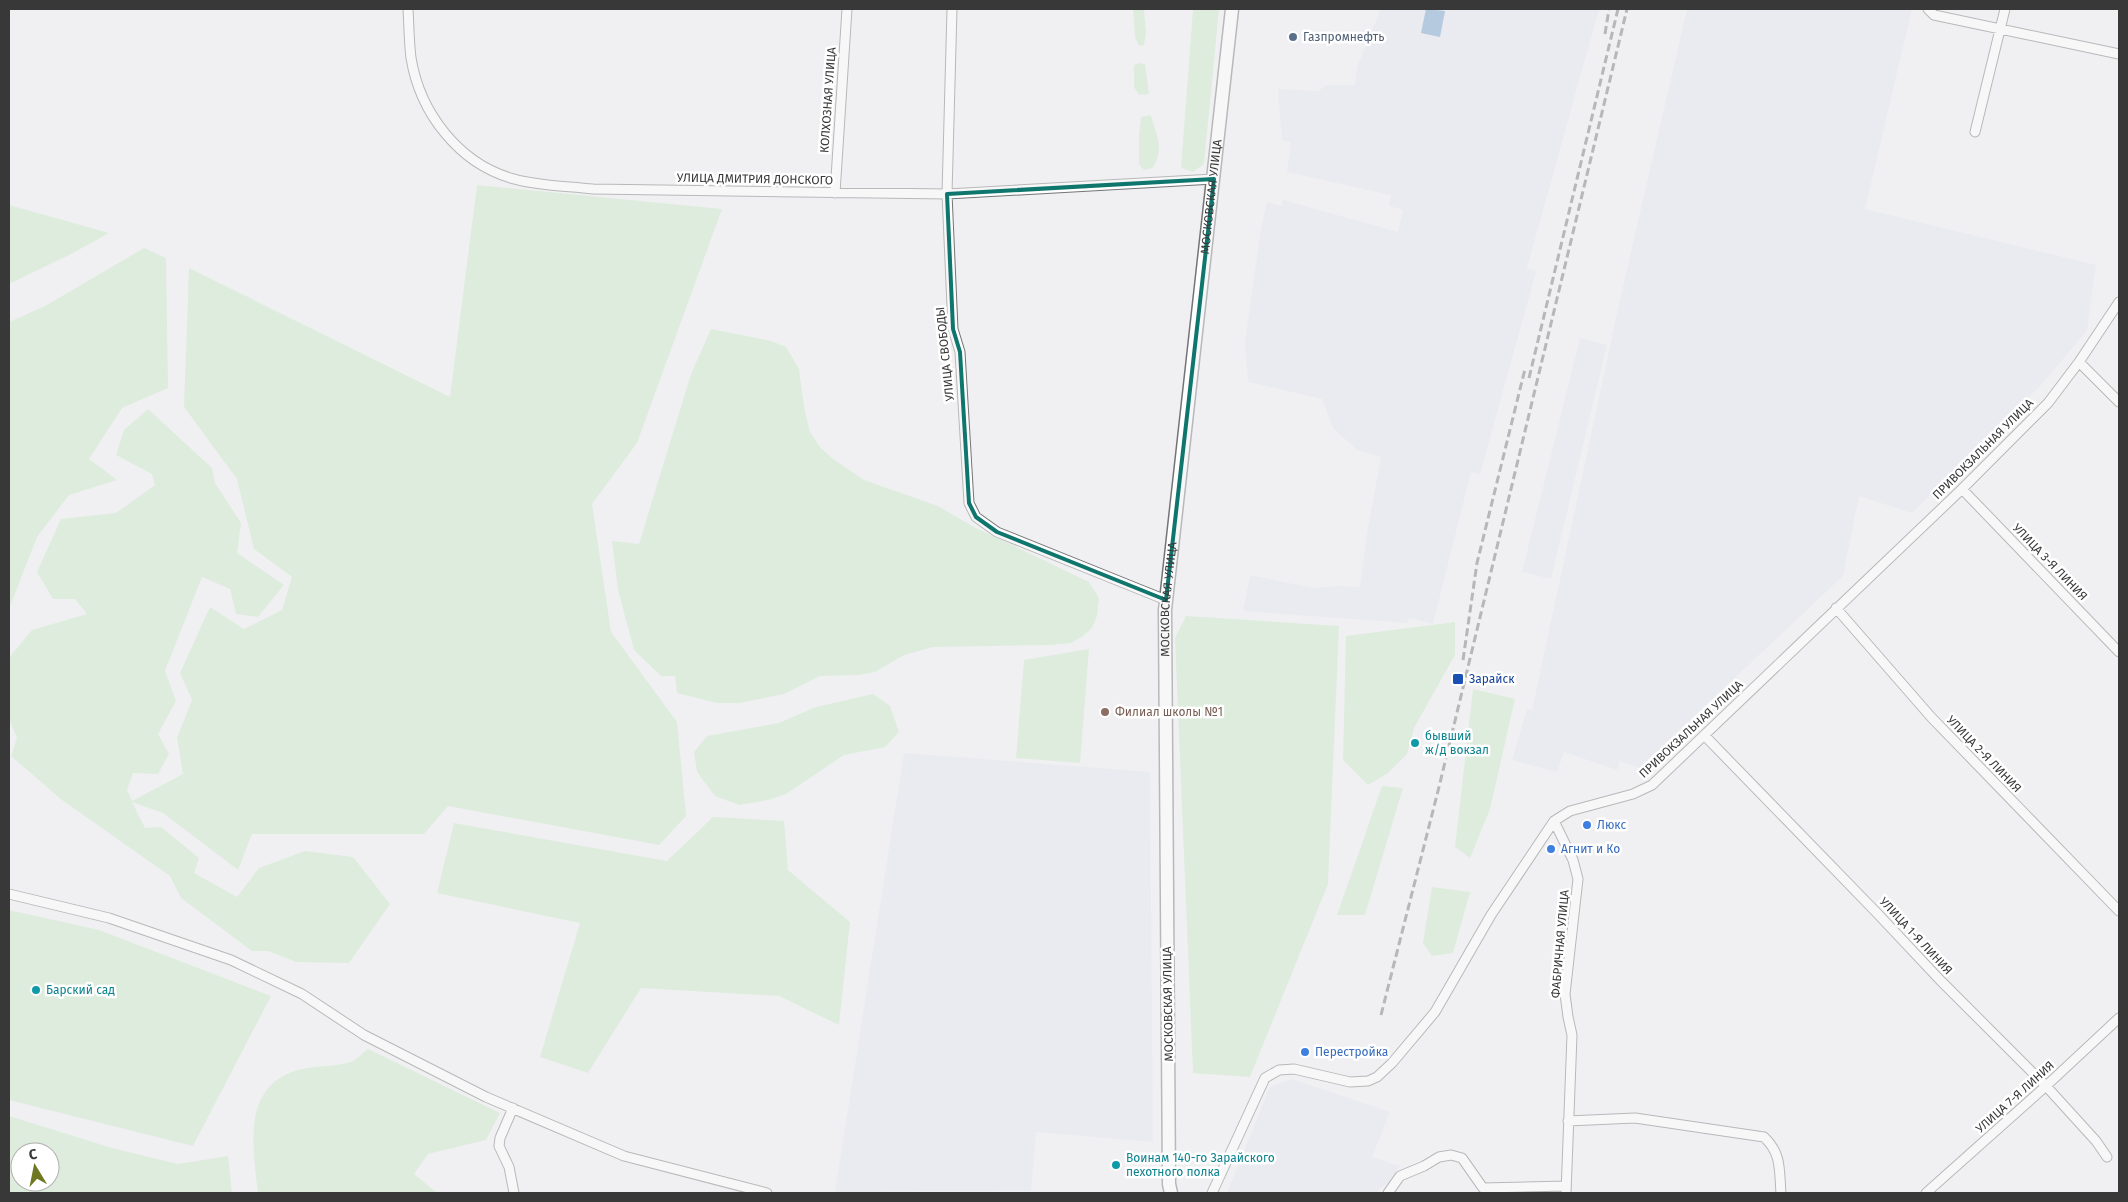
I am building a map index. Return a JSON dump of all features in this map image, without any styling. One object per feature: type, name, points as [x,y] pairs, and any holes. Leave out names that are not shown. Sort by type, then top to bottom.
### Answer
[{"type":"main road","name":"МОСКОВСКАЯ УЛИЦА","points":[[1171,1193],[1169,1184],[1164,633],[1166,600],[1232,9]]},
{"type":"street","name":"УЛИЦА ДМИТРИЯ ДОНСКОГО","points":[[408,9],[411,58],[418,87],[431,114],[455,145],[471,159],[490,170],[512,178],[535,183],[593,189],[947,194],[1214,179]]},
{"type":"street","name":"КОЛХОЗНАЯ УЛИЦА","points":[[835,193],[847,9]]},
{"type":"street","name":"УЛИЦА СВОБОДЫ","points":[[952,9],[947,194],[954,329],[960,352],[969,503],[976,517],[997,532],[1166,600]]},
{"type":"street","points":[[1975,132],[2005,9]]},
{"type":"street","points":[[1931,12],[2000,29],[2119,54]]},
{"type":"street","name":"ПРИВОКЗАЛЬНАЯ УЛИЦА","points":[[1212,1193],[1266,1078],[1280,1070],[1294,1069],[1350,1082],[1368,1081],[1377,1077],[1392,1063],[1435,1012],[1491,916],[1554,821],[1570,811],[1607,802],[1642,790],[1652,784],[1962,489],[2048,404],[2119,302]]},
{"type":"street","points":[[2079,362],[2119,402]]},
{"type":"street","name":"УЛИЦА 3-Я ЛИНИЯ","points":[[1962,489],[2119,652]]},
{"type":"street","name":"УЛИЦА 2-Я ЛИНИЯ","points":[[1836,608],[1931,717],[2119,911]]},
{"type":"street","name":"УЛИЦА 1-Я ЛИНИЯ","points":[[1704,735],[1940,980],[2046,1086],[2096,1141],[2107,1158]]},
{"type":"street","name":"ФАБРИЧНАЯ УЛИЦА","points":[[1554,821],[1573,860],[1578,880],[1565,994],[1572,1035],[1566,1190]]},
{"type":"street","points":[[9,894],[109,918],[231,960],[302,994],[364,1035],[486,1097],[624,1156],[767,1193]]},
{"type":"street","name":"УЛИЦА 7-Я ЛИНИЯ","points":[[1926,1193],[2119,1018]]},
{"type":"street","points":[[513,1108],[500,1138],[500,1146],[509,1167],[514,1193]]},
{"type":"street","points":[[1568,1121],[1635,1118],[1764,1137],[1774,1147],[1778,1159],[1781,1193]]},
{"type":"street","points":[[1388,1193],[1400,1176],[1440,1157],[1451,1155],[1462,1158],[1482,1188],[1566,1190]]},
{"type":"highlighted area","points":[[1214,179],[1166,600],[997,532],[976,517],[969,503],[960,352],[953,329],[947,194]]},
{"type":"shaded area","points":[[1381,9],[1599,9],[1527,268],[1536,272],[1480,474],[1471,472],[1433,624],[1409,618],[1407,623],[1243,611],[1250,575],[1313,588],[1360,587],[1367,533],[1381,457],[1357,450],[1333,428],[1322,399],[1248,382],[1245,343],[1260,234],[1267,202],[1281,206],[1283,200],[1398,232],[1403,210],[1389,206],[1391,195],[1287,172],[1291,142],[1282,140],[1278,89],[1318,91],[1327,85],[1355,85],[1357,67]]},
{"type":"shaded area","points":[[1687,9],[1912,9],[1865,209],[2096,265],[2087,330],[2043,383],[1912,513],[1859,496],[1843,576],[1639,768],[1620,761],[1617,770],[1564,752],[1557,772],[1512,760],[1527,709],[1532,710],[1619,304]]},
{"type":"shaded area","points":[[1580,338],[1607,345],[1551,579],[1522,572]]},
{"type":"shaded area","points":[[904,753],[1150,772],[1153,1142],[1036,1132],[1031,1191],[835,1192]]},
{"type":"shaded area","points":[[1292,1079],[1390,1112],[1372,1157],[1400,1166],[1387,1184],[1380,1188],[1377,1193],[1227,1193],[1270,1087]]},
{"type":"green space","points":[[1133,9],[1144,10],[1146,33],[1144,45],[1139,46],[1135,37]]},
{"type":"green space","points":[[1193,9],[1219,9],[1204,164],[1193,172],[1181,168]]},
{"type":"green space","points":[[1139,63],[1145,64],[1149,94],[1139,95],[1134,87],[1134,65]]},
{"type":"green space","points":[[1151,115],[1159,147],[1157,160],[1153,168],[1144,170],[1139,164],[1141,117]]},
{"type":"green space","points":[[477,185],[722,209],[637,443],[592,504],[611,632],[677,722],[686,816],[659,845],[448,806],[424,834],[252,834],[238,870],[163,813],[132,802],[145,828],[161,827],[199,858],[194,873],[237,897],[259,868],[305,851],[353,857],[390,904],[349,963],[296,962],[268,951],[252,951],[181,898],[170,876],[62,800],[11,756],[17,738],[9,719],[9,658],[32,630],[87,614],[75,599],[53,599],[37,572],[61,519],[116,513],[155,485],[152,474],[116,455],[124,430],[148,409],[212,468],[215,483],[241,523],[237,553],[284,585],[258,617],[236,614],[230,589],[202,577],[165,671],[176,701],[158,734],[169,754],[158,774],[133,773],[127,790],[132,801],[183,774],[177,738],[192,700],[180,673],[210,607],[244,629],[282,610],[292,577],[254,549],[237,479],[184,407],[189,268],[450,397]]},
{"type":"green space","points":[[9,205],[109,233],[9,284]]},
{"type":"green space","points":[[144,248],[166,258],[168,388],[122,408],[89,459],[117,480],[69,495],[37,537],[9,609],[9,322],[45,306]]},
{"type":"green space","points":[[711,329],[771,341],[786,347],[799,369],[804,407],[810,432],[819,446],[833,459],[864,480],[938,506],[974,527],[1089,582],[1099,598],[1097,616],[1092,628],[1071,643],[933,647],[904,655],[875,672],[859,675],[820,676],[784,694],[739,703],[717,703],[677,693],[675,676],[661,676],[634,650],[618,590],[612,541],[639,544],[691,374]]},
{"type":"green space","points":[[1186,616],[1339,626],[1328,884],[1250,1077],[1193,1073],[1175,638]]},
{"type":"green space","points":[[1455,622],[1455,655],[1414,728],[1407,754],[1388,773],[1368,785],[1343,760],[1346,636]]},
{"type":"green space","points":[[1089,649],[1080,763],[1016,758],[1024,660]]},
{"type":"green space","points":[[1473,689],[1515,699],[1490,809],[1470,858],[1455,847]]},
{"type":"green space","points":[[873,694],[890,706],[899,732],[885,747],[844,755],[786,794],[768,800],[739,805],[715,796],[697,772],[694,752],[707,736],[779,723],[816,707]]},
{"type":"green space","points":[[1382,786],[1403,788],[1365,915],[1337,915]]},
{"type":"green space","points":[[713,817],[784,821],[788,870],[850,922],[839,1025],[779,996],[641,988],[588,1073],[540,1057],[580,923],[437,893],[454,823],[667,861]]},
{"type":"green space","points":[[1432,887],[1470,892],[1453,953],[1432,956],[1423,943]]},
{"type":"green space","points":[[9,910],[99,930],[271,996],[193,1146],[9,1100]]},
{"type":"green space","points":[[368,1049],[500,1113],[486,1140],[428,1154],[414,1174],[437,1193],[258,1193],[253,1134],[255,1116],[261,1099],[271,1085],[286,1075],[307,1068],[348,1063]]},
{"type":"green space","points":[[9,1116],[112,1148],[178,1164],[228,1156],[232,1193],[9,1193]]},
{"type":"water","points":[[1426,9],[1445,11],[1440,37],[1421,33]]},
{"type":"railway","points":[[1605,34],[1609,9]]},
{"type":"railway","points":[[1529,378],[1618,9]]},
{"type":"railway","points":[[1381,1015],[1439,787],[1627,9]]},
{"type":"railway","points":[[1463,660],[1477,563],[1525,369]]},
{"type":"place","name":"Газпромнефть","points":[[1293,37]]},
{"type":"place","name":"Зарайск","points":[[1458,679]]},
{"type":"place","name":"Филиал школы №1","points":[[1105,712]]},
{"type":"place","name":"бывший ж/д вокзал","points":[[1415,743]]},
{"type":"place","name":"Люкс","points":[[1587,825]]},
{"type":"place","name":"Агнит и Ко","points":[[1551,849]]},
{"type":"place","name":"Барский сад","points":[[36,990]]},
{"type":"place","name":"Перестройка","points":[[1305,1052]]},
{"type":"place","name":"Воинам 140-го Зарайского пехотного полка","points":[[1116,1165]]}]
